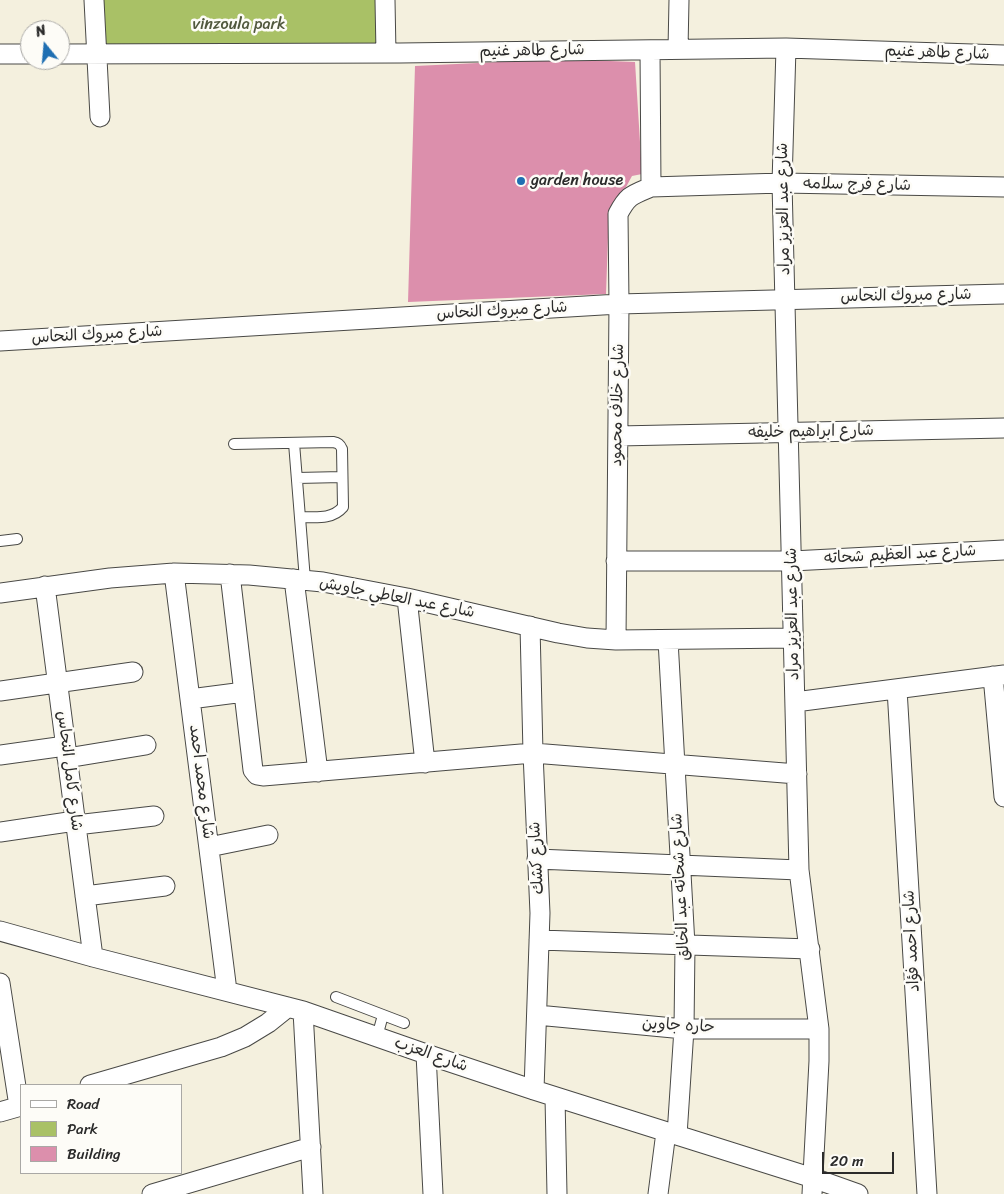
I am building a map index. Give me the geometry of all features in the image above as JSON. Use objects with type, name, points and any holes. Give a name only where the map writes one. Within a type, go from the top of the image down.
[{"type":"street","points":[[94,0],[100,117]]},
{"type":"street","points":[[385,0],[386,53]]},
{"type":"street","points":[[678,49],[679,0]]},
{"type":"street","name":"شارع طاهر غنيم","points":[[70,54],[386,53],[786,48],[1004,55]]},
{"type":"street","name":"شارع عبد العزيز مراد","points":[[786,48],[782,183],[799,870],[819,1029],[819,1070],[813,1186]]},
{"type":"street","points":[[650,50],[651,187]]},
{"type":"street","points":[[0,54],[20,54]]},
{"type":"street","name":"شارع فرج سلامه","points":[[651,187],[782,183],[1004,187]]},
{"type":"street","name":"شارع خلاف محمود","points":[[616,640],[618,214],[625,200],[651,187]]},
{"type":"street","name":"شارع مبروك النحاس","points":[[0,341],[619,304],[1004,294]]},
{"type":"street","name":"شارع ابراهيم خليفه","points":[[618,436],[1004,428]]},
{"type":"street","name":"شارع عبد العظيم شحاته","points":[[616,561],[792,561],[1004,550]]},
{"type":"street","name":"شارع عبد العاطي جاويش","points":[[0,593],[110,578],[174,573],[249,575],[323,582],[407,598],[587,638],[668,640],[794,638]]},
{"type":"street","name":"شارع محمد احمد","points":[[174,573],[227,991]]},
{"type":"street","points":[[230,574],[253,770],[257,776],[532,753],[797,774]]},
{"type":"street","points":[[299,580],[318,772]]},
{"type":"street","name":"شارع كامل النحاس","points":[[45,586],[93,957]]},
{"type":"street","points":[[407,598],[425,763]]},
{"type":"street","name":"شارع كشك","points":[[530,626],[532,753],[540,913],[534,1090]]},
{"type":"street","name":"شارع شحاته عبد الخالق","points":[[658,1194],[672,1133],[684,1029],[685,945],[668,640]]},
{"type":"street","points":[[0,692],[133,672]]},
{"type":"street","points":[[795,702],[999,675],[1004,797]]},
{"type":"street","name":"شارع احمد فؤاد","points":[[897,689],[927,1194]]},
{"type":"street","points":[[190,699],[244,692]]},
{"type":"street","points":[[0,755],[146,746]]},
{"type":"street","points":[[0,832],[154,816]]},
{"type":"street","points":[[209,847],[268,835]]},
{"type":"street","points":[[537,859],[799,870]]},
{"type":"street","points":[[85,896],[165,886]]},
{"type":"street","name":"شارع العزب","points":[[0,930],[93,957],[295,1009],[555,1097],[672,1133],[813,1186],[858,1194]]},
{"type":"street","points":[[539,940],[810,949]]},
{"type":"street","points":[[0,983],[20,1106],[0,1112]]},
{"type":"street","points":[[93,1084],[221,1047],[246,1036],[295,1009],[311,1148],[313,1194]]},
{"type":"street","name":"حاره جاوين","points":[[537,1015],[684,1029],[819,1029]]},
{"type":"street","points":[[426,1054],[433,1194]]},
{"type":"street","points":[[555,1097],[557,1194]]},
{"type":"street","points":[[152,1194],[311,1148]]},
{"type":"lane","points":[[234,444],[337,442],[340,445],[342,449],[343,507],[339,512],[328,517],[300,517]]},
{"type":"lane","points":[[294,443],[300,517],[299,580]]},
{"type":"lane","points":[[297,478],[342,477]]},
{"type":"lane","points":[[0,541],[17,539]]},
{"type":"lane","points":[[336,997],[404,1023]]},
{"type":"lane","points":[[376,1037],[383,1015]]},
{"type":"green space","name":"vinzoula park","points":[[98,0],[378,0],[379,49],[100,50]]},
{"type":"building","name":"garden house","points":[[561,59],[635,62],[642,174],[632,176],[609,209],[606,294],[408,302],[415,66]]},
{"type":"place","name":"garden house","points":[[521,181]]}]
